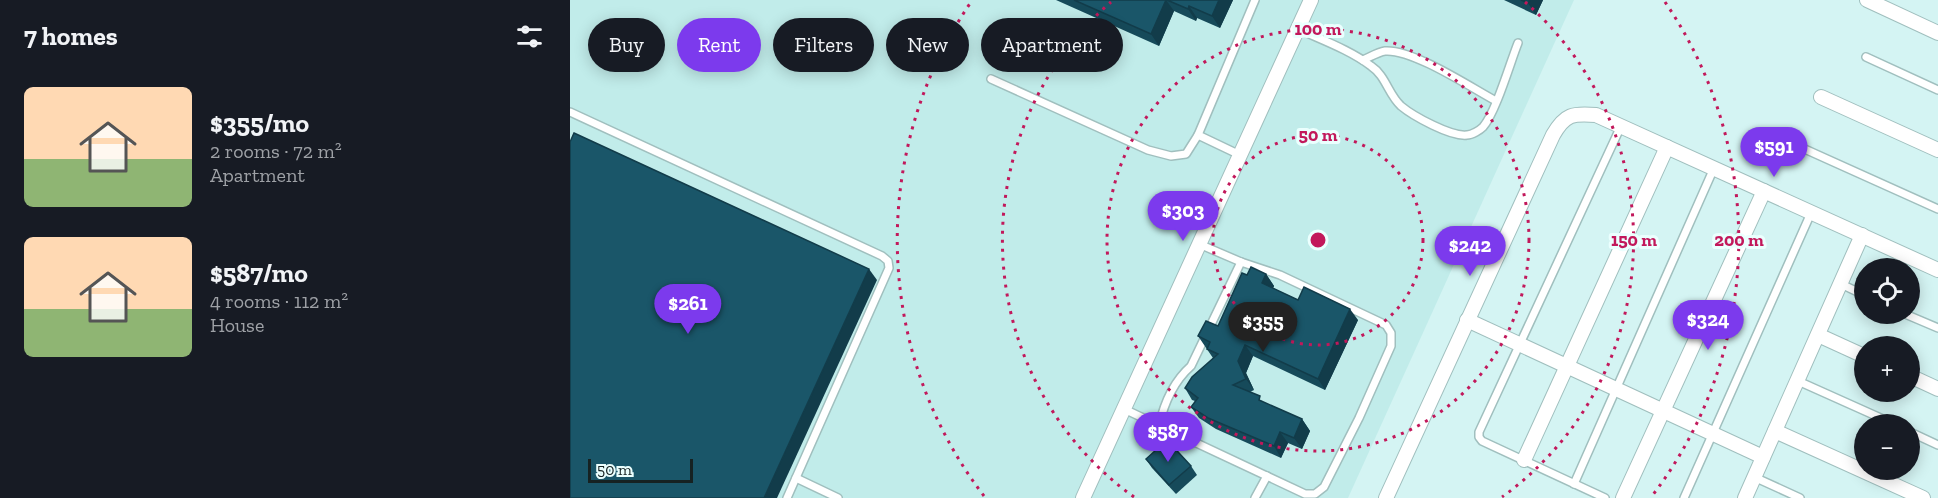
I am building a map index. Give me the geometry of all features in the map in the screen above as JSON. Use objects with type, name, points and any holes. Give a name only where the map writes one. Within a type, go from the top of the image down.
[{"type":"street","points":[[1083,498],[1311,0]]},
{"type":"street","points":[[1867,0],[1938,33]]},
{"type":"street","points":[[1821,97],[1938,150]]},
{"type":"street","points":[[1386,498],[1560,124],[1567,117],[1576,114],[1596,115],[1938,270]]},
{"type":"street","points":[[1524,460],[1667,147]]},
{"type":"street","points":[[1623,498],[1764,191]]},
{"type":"street","points":[[1744,498],[1862,235]]},
{"type":"street","points":[[1467,320],[1763,457]]},
{"type":"street","points":[[1818,335],[1854,351]]},
{"type":"street","points":[[1920,381],[1938,389]]},
{"type":"street","points":[[1775,431],[1923,498]]},
{"type":"lane","points":[[991,79],[1148,150],[1171,156],[1186,154],[1198,135],[1255,0]]},
{"type":"lane","points":[[1298,29],[1363,60],[1374,68],[1383,77],[1393,97],[1402,107],[1454,134],[1468,135],[1482,128],[1496,100],[1518,43]]},
{"type":"lane","points":[[1363,60],[1384,51],[1400,53],[1425,63],[1496,100]]},
{"type":"lane","points":[[1866,57],[1938,90]]},
{"type":"lane","points":[[570,112],[882,256],[888,261],[889,268],[787,498]]},
{"type":"lane","points":[[1605,498],[1482,441],[1479,432],[1621,126]]},
{"type":"lane","points":[[1198,135],[1240,155]]},
{"type":"lane","points":[[1798,146],[1938,209]]},
{"type":"lane","points":[[1574,484],[1714,168]]},
{"type":"lane","points":[[1684,498],[1812,212]]},
{"type":"lane","points":[[1124,409],[1305,494],[1315,494],[1324,487],[1359,418],[1391,346],[1391,333],[1386,325],[1280,275],[1199,244]]},
{"type":"lane","points":[[1159,426],[1164,403],[1179,376],[1191,366],[1241,262]]},
{"type":"lane","points":[[1841,285],[1854,291]]},
{"type":"lane","points":[[1920,320],[1938,328]]},
{"type":"lane","points":[[1798,381],[1872,414]]},
{"type":"lane","points":[[1920,437],[1938,445]]},
{"type":"lane","points":[[1256,498],[1267,476]]},
{"type":"lane","points":[[1754,477],[1800,498]]},
{"type":"lane","points":[[796,478],[838,498]]},
{"type":"shaded area","points":[[570,0],[1574,0],[1348,498],[570,498]]},
{"type":"building","points":[[1074,0],[1166,0],[1151,34],[1123,22],[1123,18],[1115,18]]},
{"type":"building","points":[[1167,0],[1219,0],[1212,16]]},
{"type":"building","points":[[574,133],[869,269],[764,498],[570,498],[570,142]]},
{"type":"building","points":[[1251,267],[1266,274],[1262,283],[1298,300],[1304,287],[1350,309],[1318,379],[1245,345],[1238,361],[1246,379],[1233,385],[1260,396],[1259,400],[1302,419],[1294,438],[1280,432],[1274,446],[1208,418],[1191,407],[1198,398],[1185,388],[1192,377],[1218,354],[1207,349],[1210,342],[1198,336],[1206,321],[1218,326],[1242,273],[1247,275]]},
{"type":"building","points":[[1167,440],[1191,466],[1169,485],[1146,459]]}]
